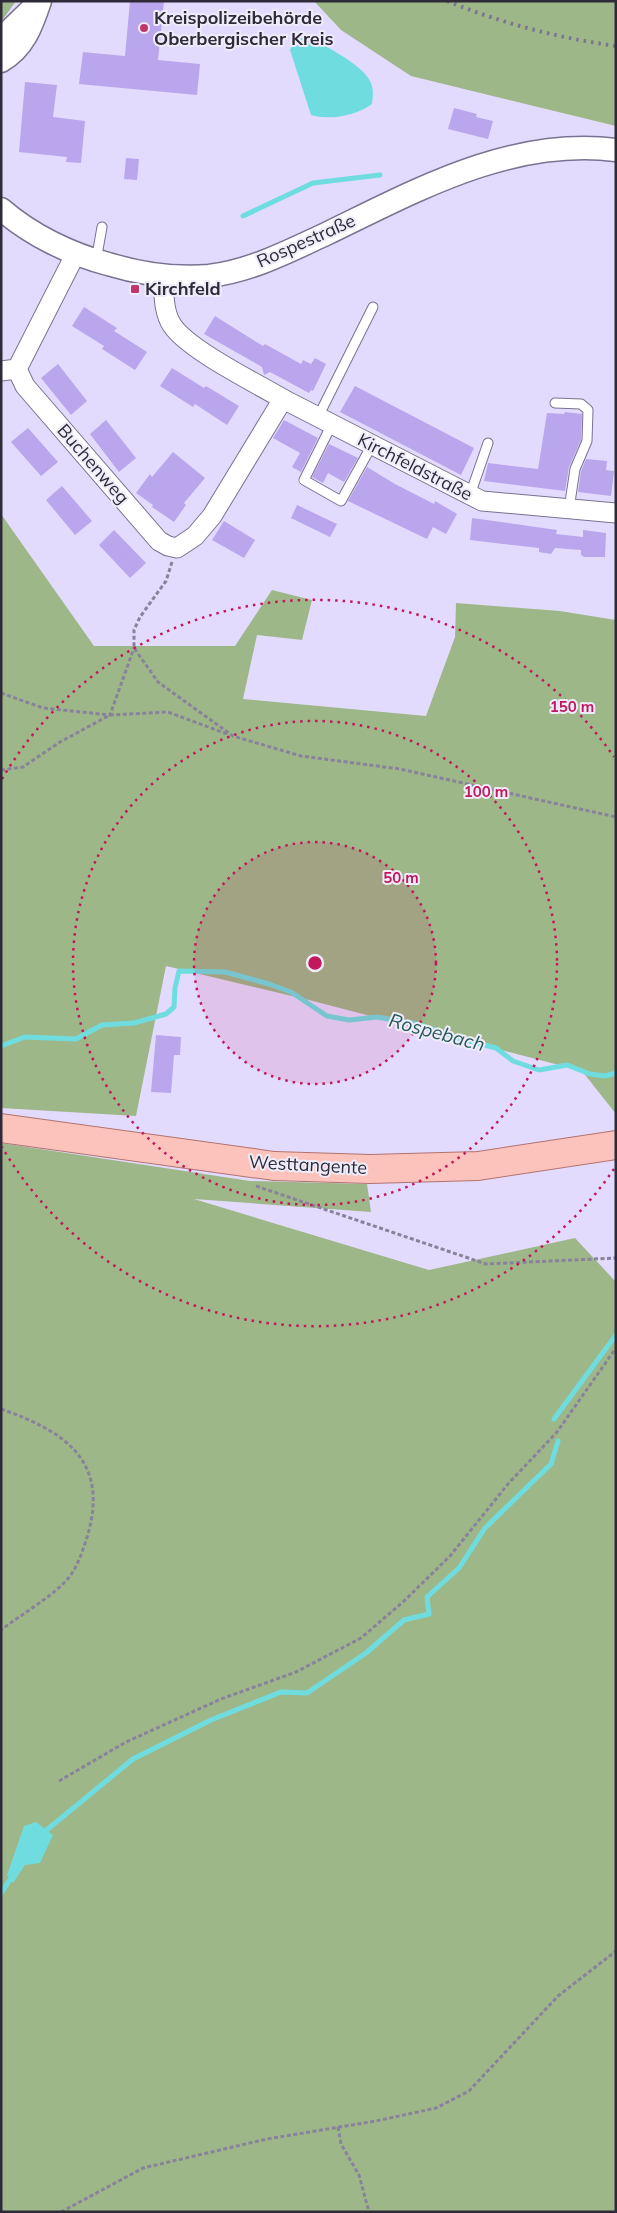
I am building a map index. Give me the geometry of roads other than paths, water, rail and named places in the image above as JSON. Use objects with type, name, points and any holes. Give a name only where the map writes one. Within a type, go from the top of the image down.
[{"type":"main road","name":"Westtangente","points":[[1,1128],[251,1163],[370,1169],[478,1166],[616,1145]]},
{"type":"street","points":[[1,40],[40,2]]},
{"type":"street","points":[[1,61],[19,46],[32,27],[40,2]]},
{"type":"street","name":"Rospestraße","points":[[1,209],[20,226],[86,257],[163,276],[210,276],[267,262],[440,179],[487,162],[539,150],[590,147],[616,150]]},
{"type":"street","name":"Buchenweg","points":[[86,257],[9,370],[159,541],[177,548],[195,536],[212,516],[283,399]]},
{"type":"street","name":"Kirchfeldstraße","points":[[163,276],[165,302],[171,324],[186,341],[283,399],[325,421],[482,502],[616,513]]},
{"type":"lane","points":[[86,257],[102,227]]},
{"type":"lane","points":[[372,445],[342,501],[304,480],[325,421],[373,307]]},
{"type":"lane","points":[[555,403],[581,404],[588,410],[587,441],[583,455],[575,469],[569,509]]},
{"type":"lane","points":[[470,495],[488,443]]},
{"type":"waterway","points":[[243,216],[313,183],[380,175]]},
{"type":"waterway","name":"Rospebach","points":[[1,1046],[25,1037],[76,1039],[102,1025],[134,1023],[166,1014],[174,1007],[175,988],[179,971],[225,972],[291,992],[327,1016],[349,1020],[377,1017],[418,1024],[458,1038],[496,1048],[513,1061],[539,1070],[567,1065],[590,1074],[605,1076],[616,1073]]},
{"type":"waterway","points":[[554,1419],[616,1335]]},
{"type":"waterway","points":[[43,1833],[133,1759],[211,1720],[281,1692],[307,1693],[366,1653],[404,1620],[429,1614],[427,1597],[459,1568],[485,1528],[551,1464],[558,1441]]},
{"type":"waterway","points":[[1,1893],[13,1875]]},
{"type":"railway","points":[[447,1],[530,29],[616,46]]},
{"type":"place","name":"Kreispolizeibehörde Oberbergischer Kreis","points":[[144,28]]},
{"type":"place","name":"Kirchfeld","points":[[135,289]]}]
